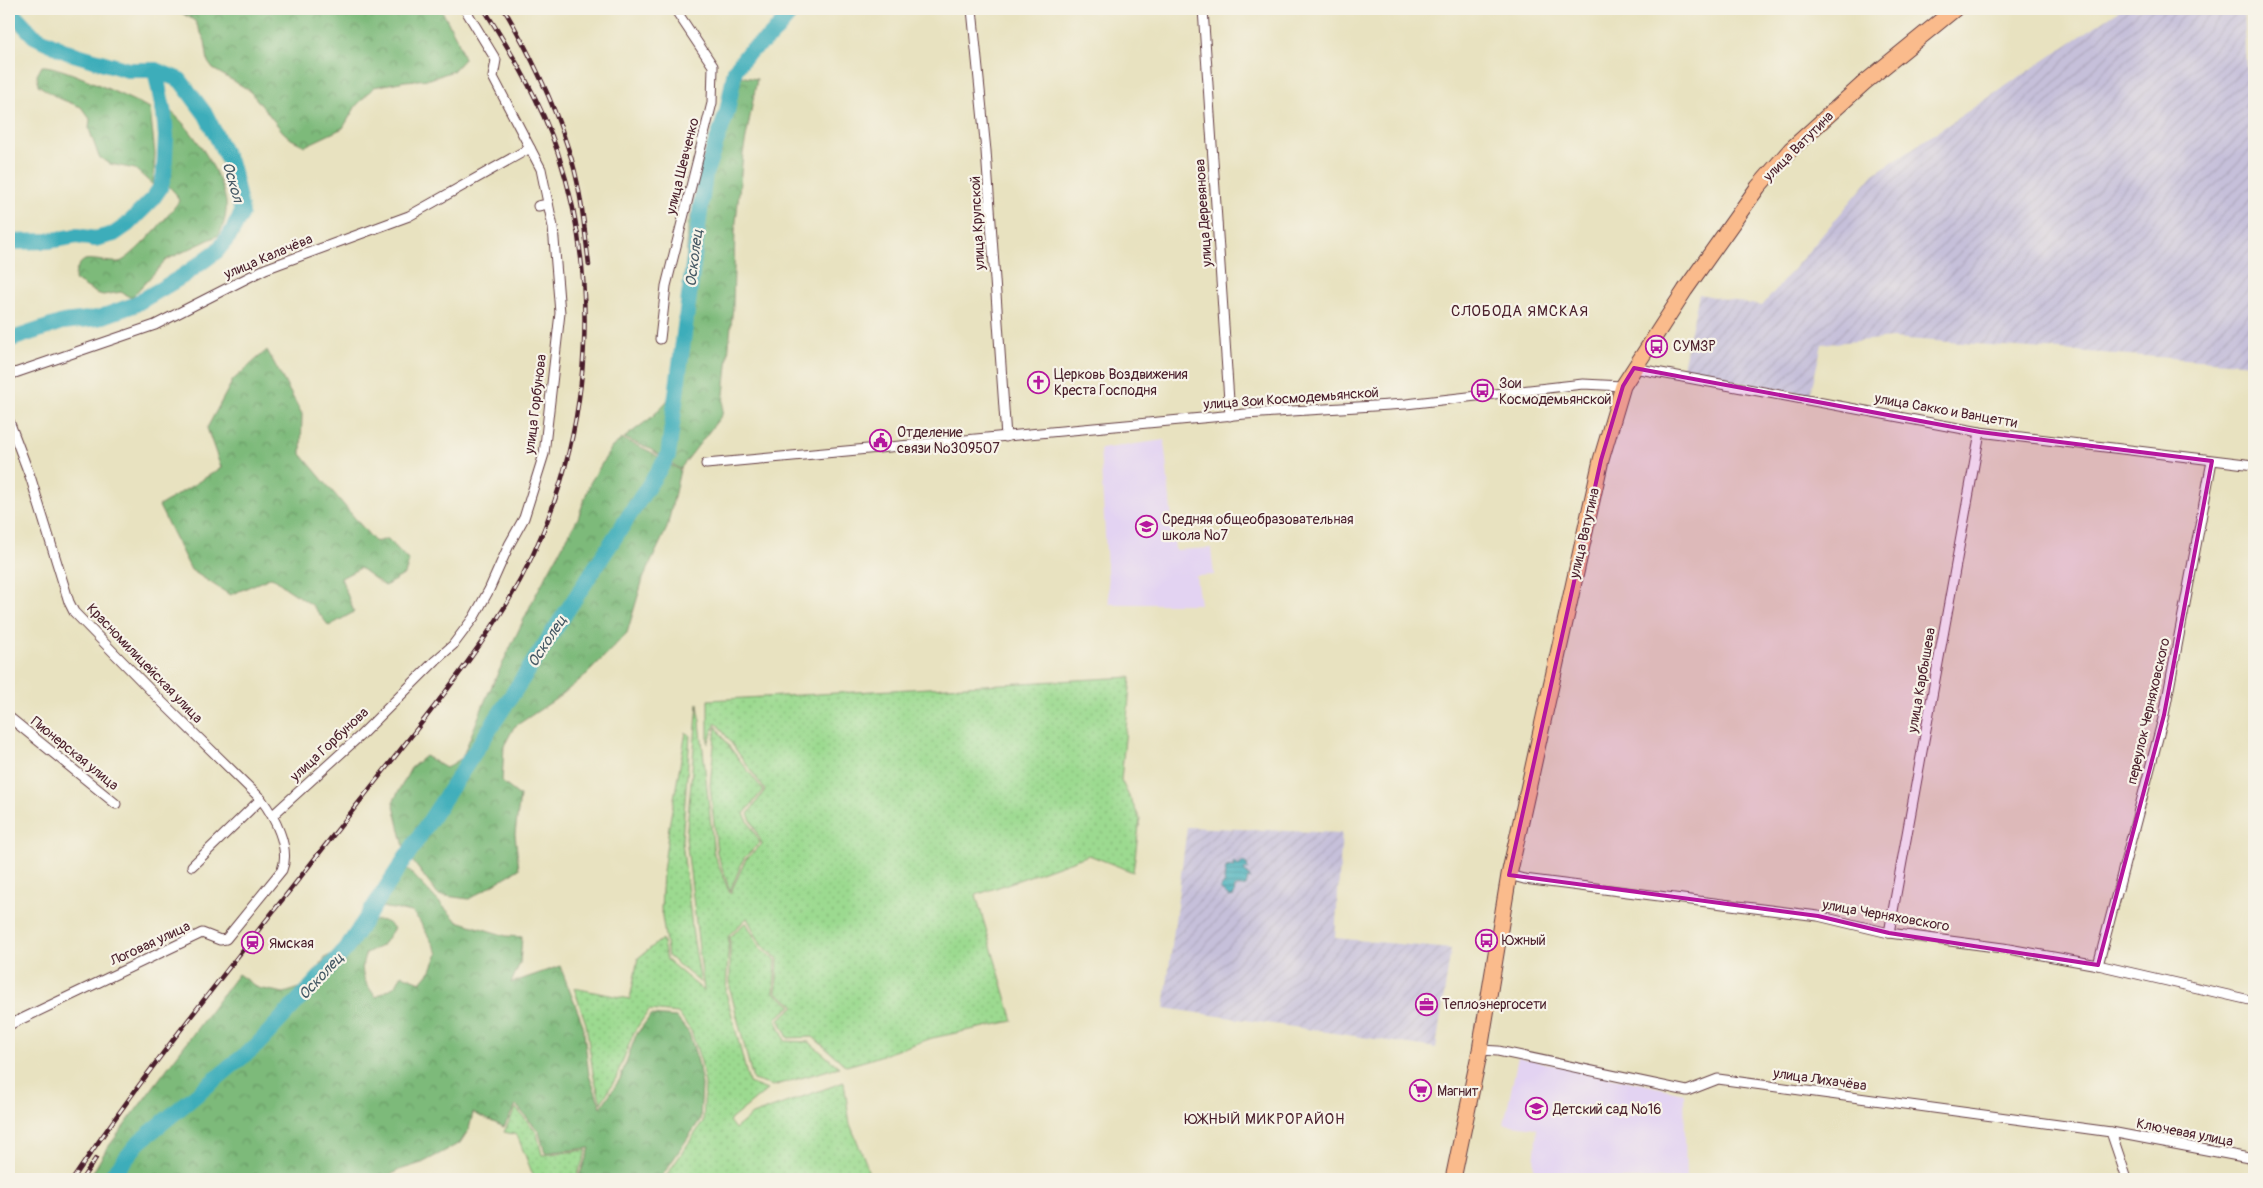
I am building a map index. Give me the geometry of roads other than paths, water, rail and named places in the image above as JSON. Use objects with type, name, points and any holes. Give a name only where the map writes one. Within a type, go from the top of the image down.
[{"type":"main road","name":"улица Ватутина","points":[[1453,1179],[1480,1050],[1509,875],[1601,460],[1624,386],[1685,290],[1758,187],[1791,149],[1864,83],[1955,9]]},
{"type":"street","name":"улица Горбунова","points":[[273,815],[361,735],[453,645],[474,617],[524,518],[544,454],[560,313],[553,227],[541,169],[493,77],[496,60],[465,9]]},
{"type":"street","name":"улица Шевченко","points":[[660,339],[666,286],[712,103],[713,66],[675,9]]},
{"type":"street","name":"улица Крупской","points":[[972,9],[986,151],[1006,436]]},
{"type":"street","name":"улица Деревянова","points":[[1203,9],[1230,416]]},
{"type":"street","name":"улица Калачёва","points":[[9,375],[155,325],[265,269],[409,216],[530,148]]},
{"type":"street","points":[[538,206],[548,204]]},
{"type":"street","name":"улица Сакко и Ванцетти","points":[[1634,368],[1980,432],[2254,465]]},
{"type":"street","name":"улица Зои Космодемьянской","points":[[706,464],[1230,416],[1406,404],[1582,384],[1624,386]]},
{"type":"street","name":"Красномилицейская улица","points":[[9,421],[31,479],[69,602],[74,612],[261,799],[273,815]]},
{"type":"street","name":"улица Карбышева","points":[[1889,933],[1980,432]]},
{"type":"street","name":"переулок Черняховского","points":[[2098,965],[2164,715],[2212,461]]},
{"type":"street","name":"Пионерская улица","points":[[9,717],[13,724],[116,804]]},
{"type":"street","points":[[192,866],[261,799]]},
{"type":"street","name":"Логовая улица","points":[[9,1025],[202,933],[220,940],[226,940],[276,877],[285,862],[284,849],[273,815]]},
{"type":"street","name":"улица Черняховского","points":[[1509,875],[1524,879],[1818,916],[1889,933],[2003,948],[2098,965],[2254,1001]]},
{"type":"street","name":"улица Лихачёва","points":[[1480,1050],[1498,1051],[1687,1091],[1718,1079],[2110,1132]]},
{"type":"street","points":[[2110,1132],[2127,1179]]},
{"type":"street","name":"Ключевая улица","points":[[2110,1132],[2254,1159]]},
{"type":"water","points":[[1235,862],[1238,866],[1243,862],[1247,864],[1248,869],[1244,870],[1251,879],[1248,878],[1246,886],[1235,887],[1234,896],[1229,897],[1220,889],[1225,883],[1226,867],[1235,867],[1232,864]]},
{"type":"waterway","name":"Оскол","points":[[9,9],[34,36],[67,52],[128,70],[155,70],[180,80],[206,115],[232,168],[242,213],[230,235],[217,251],[183,276],[134,305],[98,318],[63,322],[9,340]]},
{"type":"waterway","name":"Осколец","points":[[109,1179],[139,1142],[257,1045],[346,949],[668,456],[705,174],[727,112],[735,70],[748,53],[771,36],[794,9]]},
{"type":"waterway","points":[[9,242],[48,241],[77,236],[95,239],[114,234],[127,225],[151,201],[160,188],[164,175],[166,136],[164,114],[155,70]]},
{"type":"railway","points":[[73,1179],[141,1082],[472,656],[506,605],[534,553],[555,499],[571,442],[581,385],[584,326],[582,268],[573,210],[551,134],[526,79],[484,9]]},
{"type":"railway","points":[[504,9],[540,77],[568,148],[579,191],[589,265]]},
{"type":"railway","points":[[82,1179],[96,1158]]},
{"type":"place","name":"СУМЗР","points":[[1657,346]]},
{"type":"place","name":"Церковь Воздвижения Креста Господня","points":[[1038,382]]},
{"type":"place","name":"Зои Космодемьянской","points":[[1483,391]]},
{"type":"place","name":"Отделение связи №309507","points":[[881,440]]},
{"type":"place","name":"Средняя общеобразовательная школа №7","points":[[1146,527]]},
{"type":"place","name":"Южный","points":[[1486,940]]},
{"type":"place","name":"Ямская","points":[[253,943]]},
{"type":"place","name":"Теплоэнергосети","points":[[1426,1004]]},
{"type":"place","name":"Магнит","points":[[1421,1091]]},
{"type":"place","name":"Детский сад №16","points":[[1537,1109]]},
{"type":"district","name":"СЛОБОДА ЯМСКАЯ","points":[[1520,311]]},
{"type":"district","name":"ЮЖНЫЙ МИКРОРАЙОН","points":[[1265,1119]]}]
